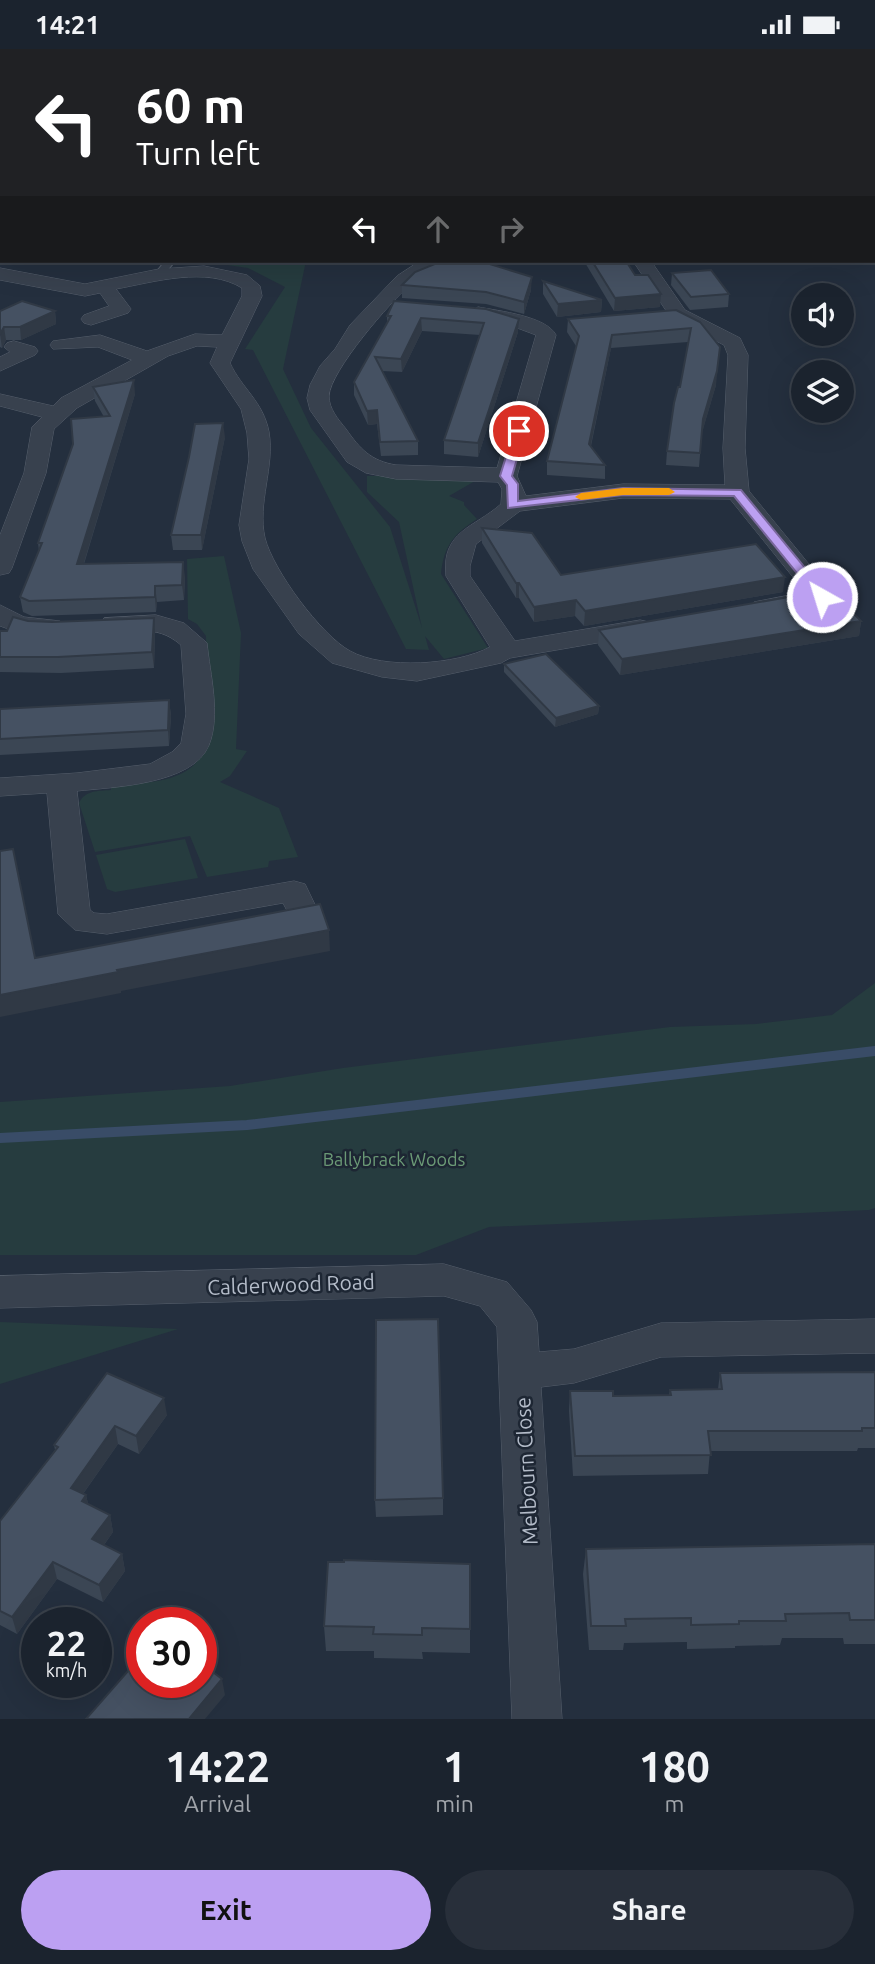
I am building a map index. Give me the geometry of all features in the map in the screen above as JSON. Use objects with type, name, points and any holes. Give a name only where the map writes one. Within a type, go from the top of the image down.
[{"type":"street","points":[[429,263],[404,280],[357,329],[344,352],[327,370],[320,385],[321,410],[349,449],[365,464],[382,470],[450,471],[506,476],[512,484],[512,505],[507,513],[468,538],[456,563],[458,576],[499,635],[504,645],[503,651]]},
{"type":"street","points":[[643,263],[678,314],[733,342],[738,355],[734,448],[737,492],[822,597],[742,610]]},
{"type":"street","points":[[0,274],[85,290],[106,287],[164,268],[240,279],[251,286],[252,296],[220,363],[252,409],[258,433],[260,459],[251,525],[254,541],[265,569],[308,628],[341,657],[382,669],[417,673],[492,657],[503,651],[662,624]]},
{"type":"street","points":[[91,319],[121,309],[106,287]]},
{"type":"street","points":[[380,304],[403,306]]},
{"type":"street","points":[[455,311],[493,315],[547,326],[506,476]]},
{"type":"street","points":[[651,317],[678,314]]},
{"type":"street","points":[[0,568],[35,474],[43,427],[69,403],[150,359],[195,340],[229,341]]},
{"type":"street","points":[[0,365],[36,350],[100,341],[150,359]]},
{"type":"street","points":[[0,400],[57,414]]},
{"type":"street","points":[[512,505],[623,491],[737,492]]},
{"type":"street","points":[[0,613],[4,619],[26,625],[54,627],[166,623],[178,628],[194,643],[200,714],[195,745],[182,758],[157,772],[0,787]]},
{"type":"street","points":[[61,783],[74,915],[86,923],[107,924],[294,891],[304,915]]},
{"type":"street","name":"Calderwood Road","points":[[0,1292],[444,1280],[493,1293],[517,1322],[522,1371]]},
{"type":"street","name":"Melbourn Close","points":[[537,1719],[522,1371],[574,1366],[661,1340],[875,1336]]},
{"type":"green space","points":[[306,263],[283,369],[311,428],[390,527],[422,628],[399,522],[367,492],[367,476],[445,476],[475,481],[449,496],[464,502],[477,519],[452,541],[445,555],[441,574],[488,648],[444,659],[425,636],[429,650],[406,649],[253,350],[245,349],[285,287],[248,268],[227,265]]},
{"type":"green space","points":[[224,556],[241,633],[236,749],[247,751],[230,776],[220,782],[279,808],[298,857],[269,861],[268,867],[207,877],[190,836],[95,852],[79,803],[85,796],[92,792],[111,790],[111,785],[176,776],[194,765],[200,756],[207,704],[206,636],[197,624],[188,619],[187,559]]},
{"type":"green space","points":[[185,839],[198,878],[115,892],[107,889],[96,855]]},
{"type":"green space","name":"Ballybrack Woods","points":[[875,983],[875,1208],[869,1210],[489,1227],[416,1255],[0,1255],[0,1102],[230,1086],[343,1068],[670,1027],[756,1024],[832,1015]]},
{"type":"green space","points":[[0,1322],[178,1329],[0,1384]]},
{"type":"building","points":[[437,263],[486,263],[532,277],[524,302],[486,292],[402,285],[415,272]]},
{"type":"building","points":[[593,263],[627,263],[635,275],[648,275],[661,294],[615,298]]},
{"type":"building","points":[[711,270],[729,294],[691,297],[672,273]]},
{"type":"building","points":[[543,281],[602,300],[558,304]]},
{"type":"building","points":[[22,301],[55,311],[20,327],[4,327],[0,334],[0,311]]},
{"type":"building","points":[[394,301],[486,309],[519,319],[478,443],[444,440],[484,323],[421,318],[401,359],[375,357],[418,441],[380,442],[377,410],[367,411],[354,382],[391,316],[387,316]]},
{"type":"building","points":[[676,310],[700,322],[720,347],[717,371],[703,419],[700,453],[667,451],[674,403],[680,387],[691,328],[612,335],[589,444],[605,465],[547,461],[579,336],[568,319]]},
{"type":"building","points":[[134,380],[77,564],[183,562],[182,585],[155,586],[155,597],[29,601],[20,597],[42,543],[38,543],[73,444],[71,419],[110,416],[93,387]]},
{"type":"building","points":[[223,423],[201,535],[171,535],[195,424]]},
{"type":"building","points":[[482,528],[532,533],[561,575],[756,544],[785,577],[585,611],[576,600],[534,607]]},
{"type":"building","points":[[800,595],[805,601],[837,596],[861,621],[622,659],[599,630]]},
{"type":"building","points":[[13,617],[52,622],[154,618],[152,652],[0,657],[0,631],[7,631]]},
{"type":"building","points":[[546,654],[599,706],[556,718],[504,664]]},
{"type":"building","points":[[169,700],[168,730],[0,739],[0,709]]},
{"type":"building","points":[[13,849],[35,958],[320,904],[329,930],[0,995],[0,851]]},
{"type":"building","points":[[438,1319],[443,1498],[375,1500],[376,1320]]},
{"type":"building","points":[[875,1372],[875,1428],[862,1428],[862,1431],[708,1431],[711,1455],[575,1456],[570,1391],[613,1391],[613,1396],[671,1395],[670,1390],[722,1389],[720,1373]]},
{"type":"building","points":[[107,1373],[164,1398],[136,1436],[115,1426],[71,1488],[86,1495],[82,1501],[110,1515],[92,1539],[122,1554],[99,1585],[53,1562],[12,1617],[0,1611],[0,1521],[58,1447],[54,1445]]},
{"type":"building","points":[[875,1544],[875,1620],[850,1620],[849,1613],[785,1614],[786,1621],[739,1621],[739,1624],[691,1625],[691,1618],[625,1619],[626,1626],[591,1626],[586,1549]]},
{"type":"building","points":[[344,1560],[470,1564],[470,1629],[422,1628],[422,1635],[373,1634],[374,1627],[324,1626],[328,1562]]},
{"type":"building","points":[[126,1673],[126,1698],[206,1698],[189,1719],[86,1719],[104,1698],[112,1698],[112,1689]]},
{"type":"waterway","points":[[0,1138],[247,1125],[875,1051]]},
{"type":"slow traffic","points":[[581,497],[623,491],[669,492]]},
{"type":"route","points":[[519,431],[506,476],[512,484],[512,505],[623,491],[737,492],[822,597]]}]
